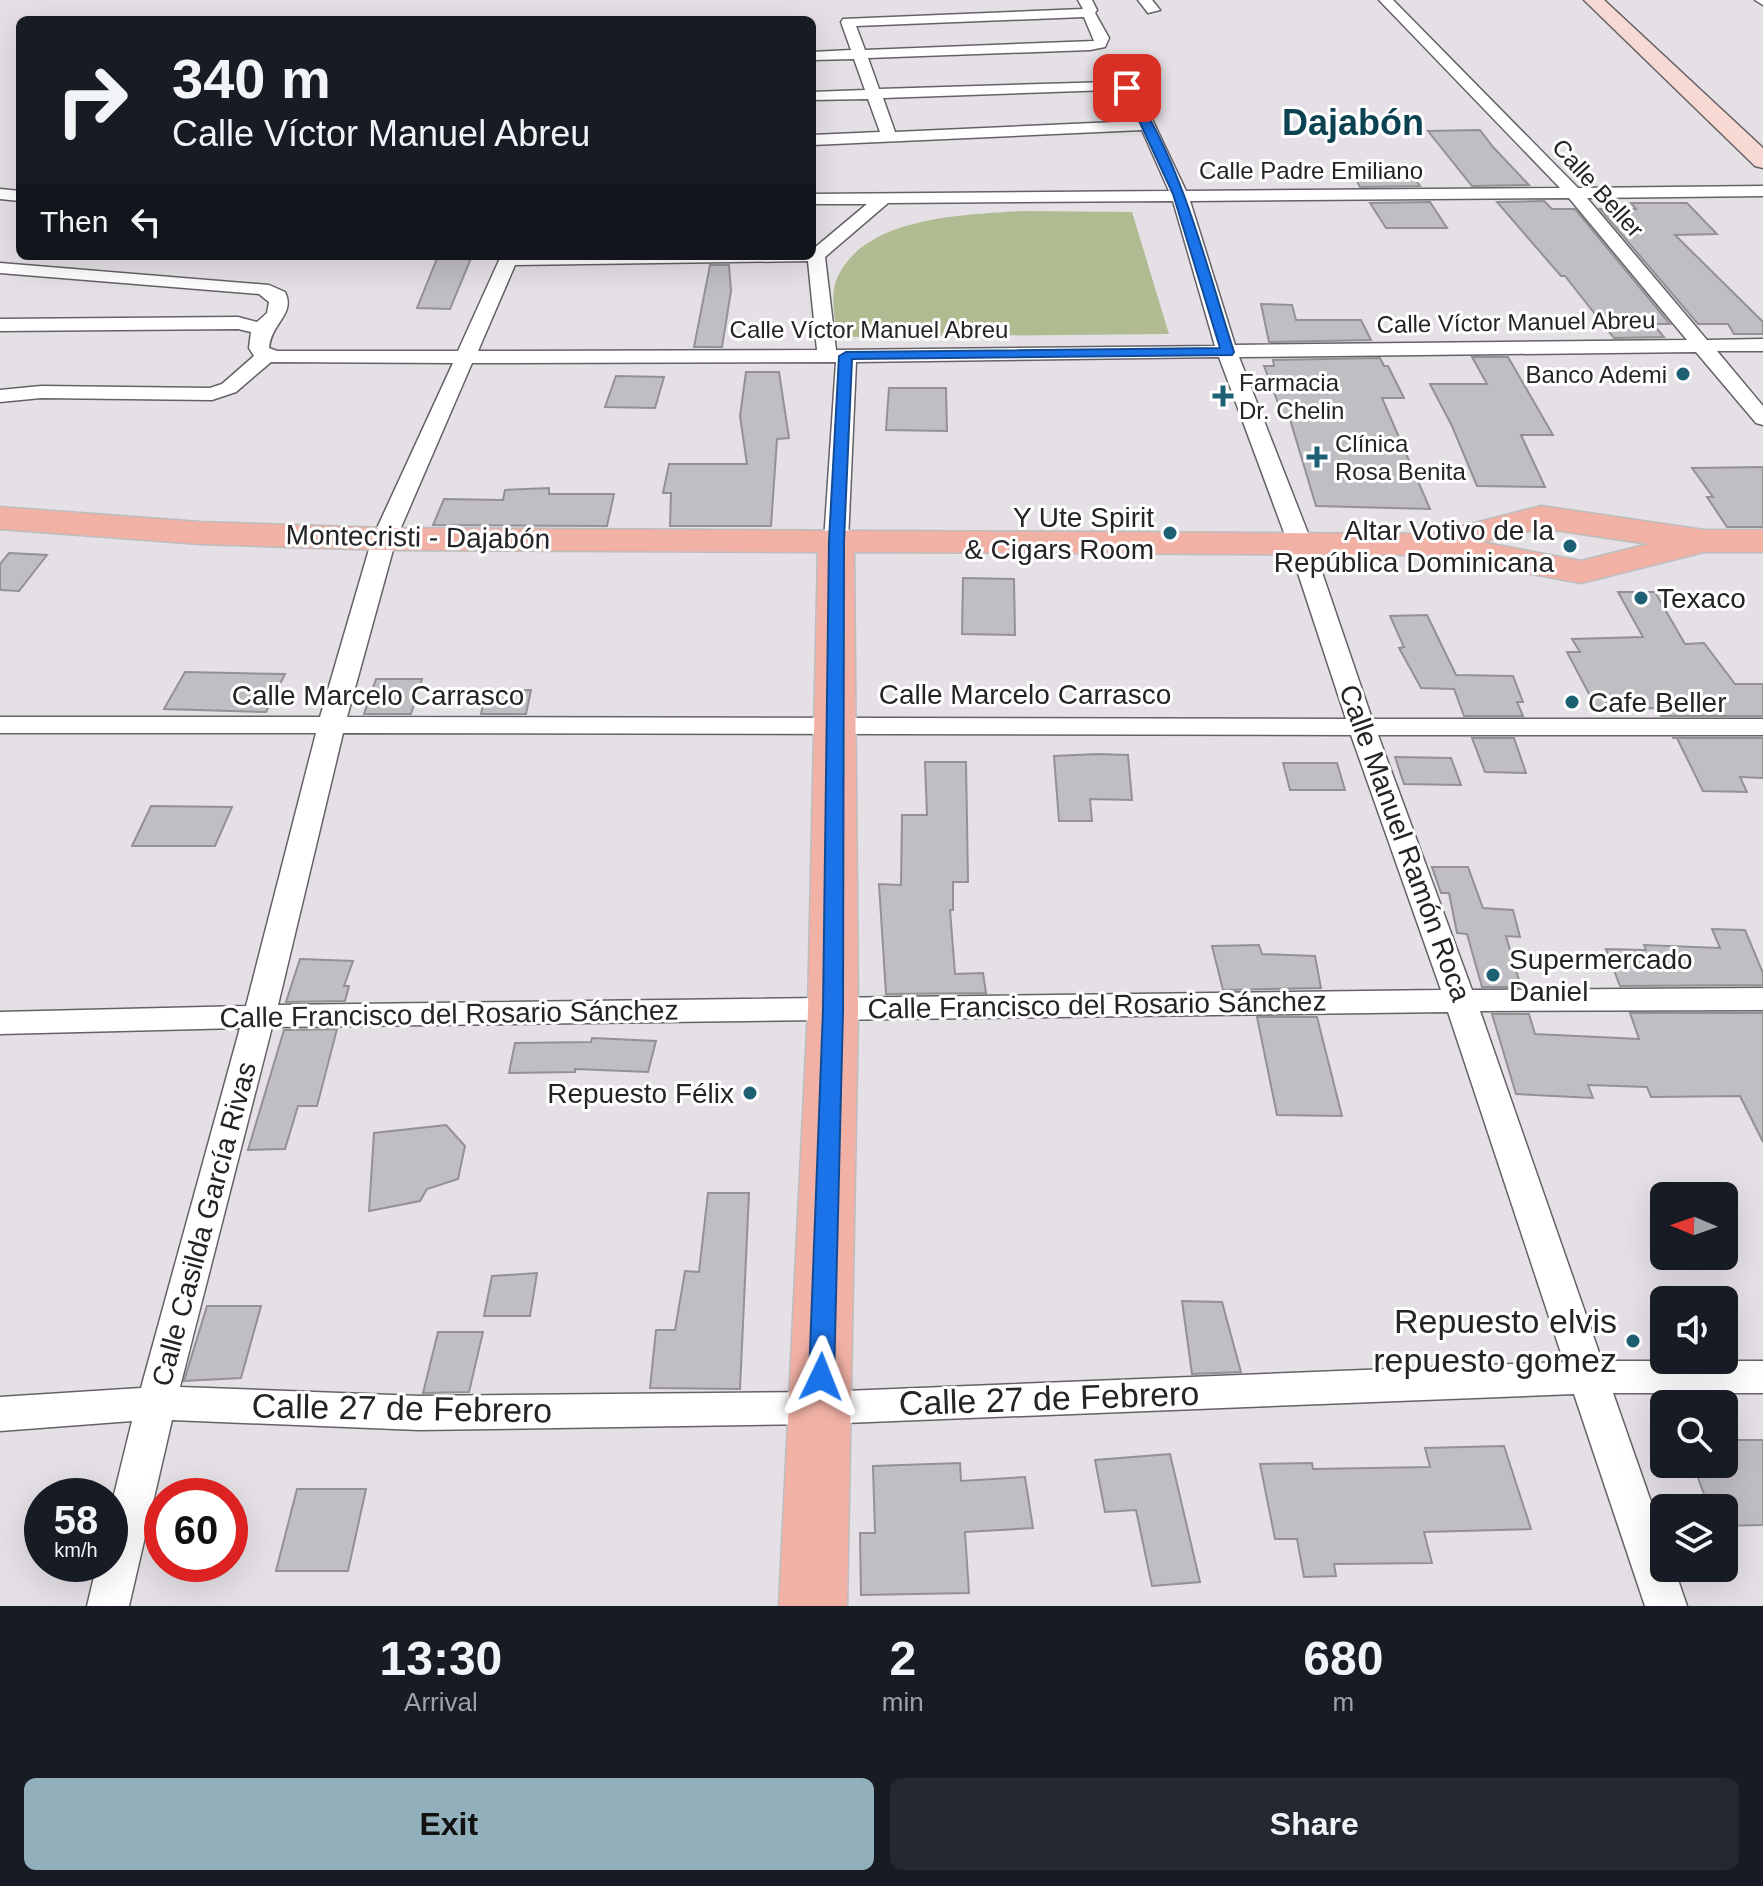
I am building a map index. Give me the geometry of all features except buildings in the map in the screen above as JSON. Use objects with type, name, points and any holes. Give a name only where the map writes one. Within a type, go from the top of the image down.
[{"type":"main road","points":[[1429,544],[1541,517],[1704,541],[1763,541]]},
{"type":"main road","name":"Montecristi - Dajabón","points":[[0,518],[200,533],[384,539],[1301,546],[1429,544]]},
{"type":"main road","points":[[813,1606],[833,1010],[836,541]]},
{"type":"main road","points":[[1429,544],[1581,572],[1704,541]]},
{"type":"street","name":"Calle Beller","points":[[1386,0],[1573,192],[1763,419]]},
{"type":"street","points":[[1593,0],[1763,161]]},
{"type":"street","points":[[816,56],[858,54],[1090,46],[1100,44],[1102,38],[1086,6],[850,15],[846,25],[858,54],[875,93],[889,137]]},
{"type":"street","name":"Calle Manuel Ramón Roca","points":[[875,93],[1127,88],[1148,125],[1179,194],[1227,352],[1301,546],[1361,725],[1460,999],[1666,1606]]},
{"type":"street","points":[[816,96],[875,93]]},
{"type":"street","points":[[816,140],[1148,125]]},
{"type":"street","name":"Calle Padre Emiliano","points":[[816,199],[1763,191]]},
{"type":"street","points":[[836,541],[836,355],[816,256],[883,199]]},
{"type":"street","name":"Calle Casilda García Rivas","points":[[108,1606],[156,1403],[260,1014],[331,727],[384,539],[508,260]]},
{"type":"street","points":[[0,268],[262,289],[278,296],[281,305],[277,314],[261,329],[259,348],[267,355],[229,388],[212,394],[41,392],[0,396]]},
{"type":"street","points":[[128,324],[165,280]]},
{"type":"street","points":[[0,325],[238,323],[261,329]]},
{"type":"street","name":"Calle Víctor Manuel Abreu","points":[[267,355],[836,355],[1763,345]]},
{"type":"street","name":"Calle Marcelo Carrasco","points":[[0,725],[1763,727]]},
{"type":"street","name":"Calle Francisco del Rosario Sánchez","points":[[0,1023],[260,1014],[833,1010],[1460,999],[1763,999]]},
{"type":"street","name":"Calle 27 de Febrero","points":[[0,1414],[156,1403],[419,1413],[820,1408],[1587,1377],[1763,1377]]},
{"type":"green space","points":[[1021,211],[1132,212],[1169,334],[837,337],[833,306],[835,283],[852,256],[871,241],[919,222]]},
{"type":"place","name":"Banco Ademi","points":[[1683,374]]},
{"type":"place","name":"Farmacia Dr. Chelin","points":[[1223,396]]},
{"type":"place","name":"Clínica Rosa Benita","points":[[1317,457]]},
{"type":"place","name":"Y Ute Spirit & Cigars Room","points":[[1170,533]]},
{"type":"place","name":"Altar Votivo de la República Dominicana","points":[[1570,546]]},
{"type":"place","name":"Texaco","points":[[1641,598]]},
{"type":"place","name":"Cafe Beller","points":[[1572,702]]},
{"type":"place","name":"Supermercado Daniel","points":[[1493,975]]},
{"type":"place","name":"Repuesto Félix","points":[[750,1093]]},
{"type":"place","name":"Repuesto elvis repuesto gomez","points":[[1633,1341]]},
{"type":"district","name":"Dajabón","points":[[1353,122]]},
{"type":"route","points":[[821,1377],[833,1010],[836,541],[846,356],[1227,352],[1179,194],[1133,94],[1127,88]]}]
